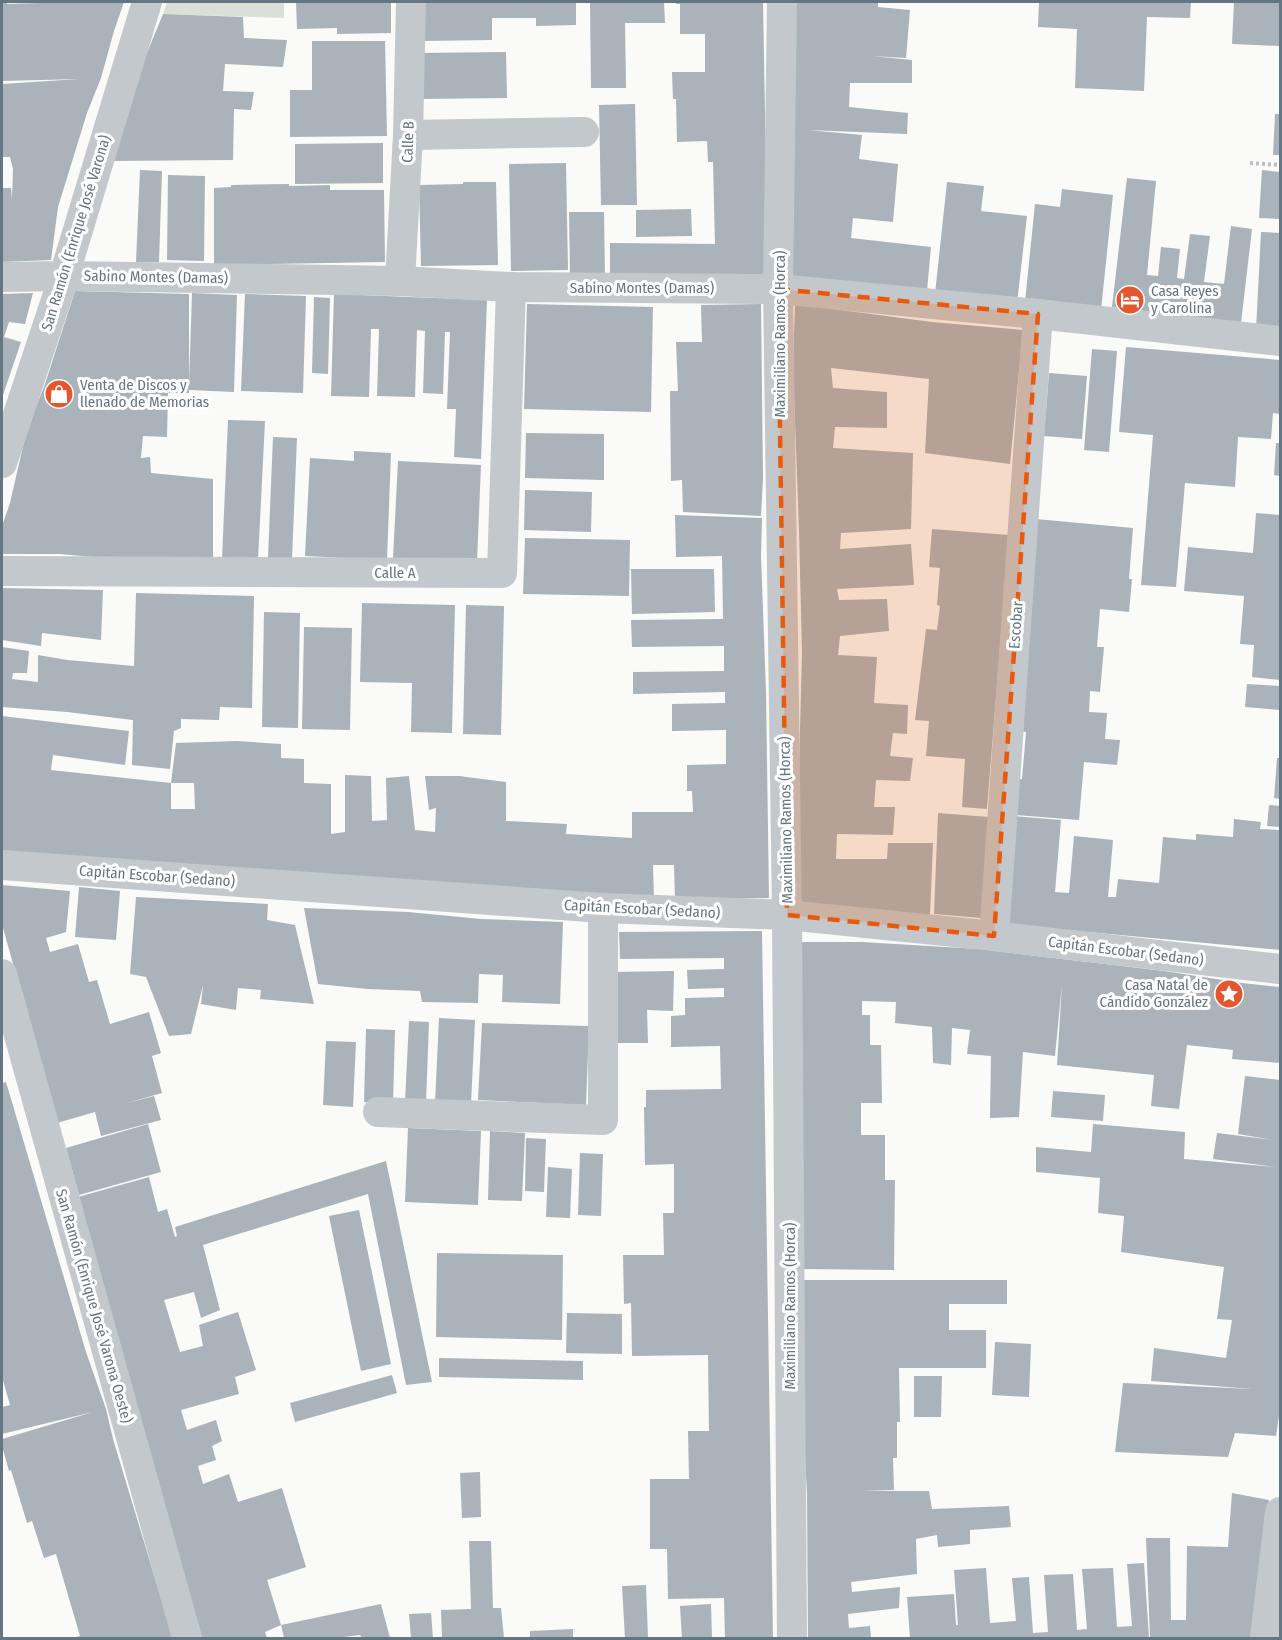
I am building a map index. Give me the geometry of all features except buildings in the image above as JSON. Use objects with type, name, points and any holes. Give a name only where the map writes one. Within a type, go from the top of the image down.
[{"type":"street","name":"San Ramón (Enrique José Varona)","points":[[2,463],[64,276],[147,2]]},
{"type":"street","name":"Calle B","points":[[400,281],[408,135],[411,2]]},
{"type":"street","name":"Maximiliano Ramos (Horca)","points":[[782,2],[778,289],[788,915],[792,1638]]},
{"type":"street","points":[[408,135],[584,132]]},
{"type":"street","name":"Sabino Montes (Damas)","points":[[2,277],[400,281],[511,287],[778,289],[1038,314],[1281,341]]},
{"type":"street","name":"Calle A","points":[[2,571],[502,573],[511,287]]},
{"type":"street","name":"Escobar","points":[[994,936],[1038,314]]},
{"type":"street","name":"Capitán Escobar (Sedano)","points":[[2,865],[603,908],[788,915],[1281,969]]},
{"type":"street","points":[[378,1112],[603,1120],[603,908]]},
{"type":"street","name":"San Ramón (Enrique José Varona Oeste)","points":[[2,974],[187,1638]]},
{"type":"street","points":[[1265,1638],[1281,1512]]},
{"type":"path","points":[[1250,163],[1281,165]]},
{"type":"highlighted area","points":[[778,289],[1038,314],[994,936],[787,915]]},
{"type":"shaded area","points":[[167,2],[284,2],[284,18],[163,14]]},
{"type":"place","name":"Casa Reyes y Carolina","points":[[1130,300]]},
{"type":"place","name":"Venta de Discos y llenado de Memorias","points":[[59,394]]},
{"type":"place","name":"Casa Natal de Cándido González","points":[[1229,994]]}]
